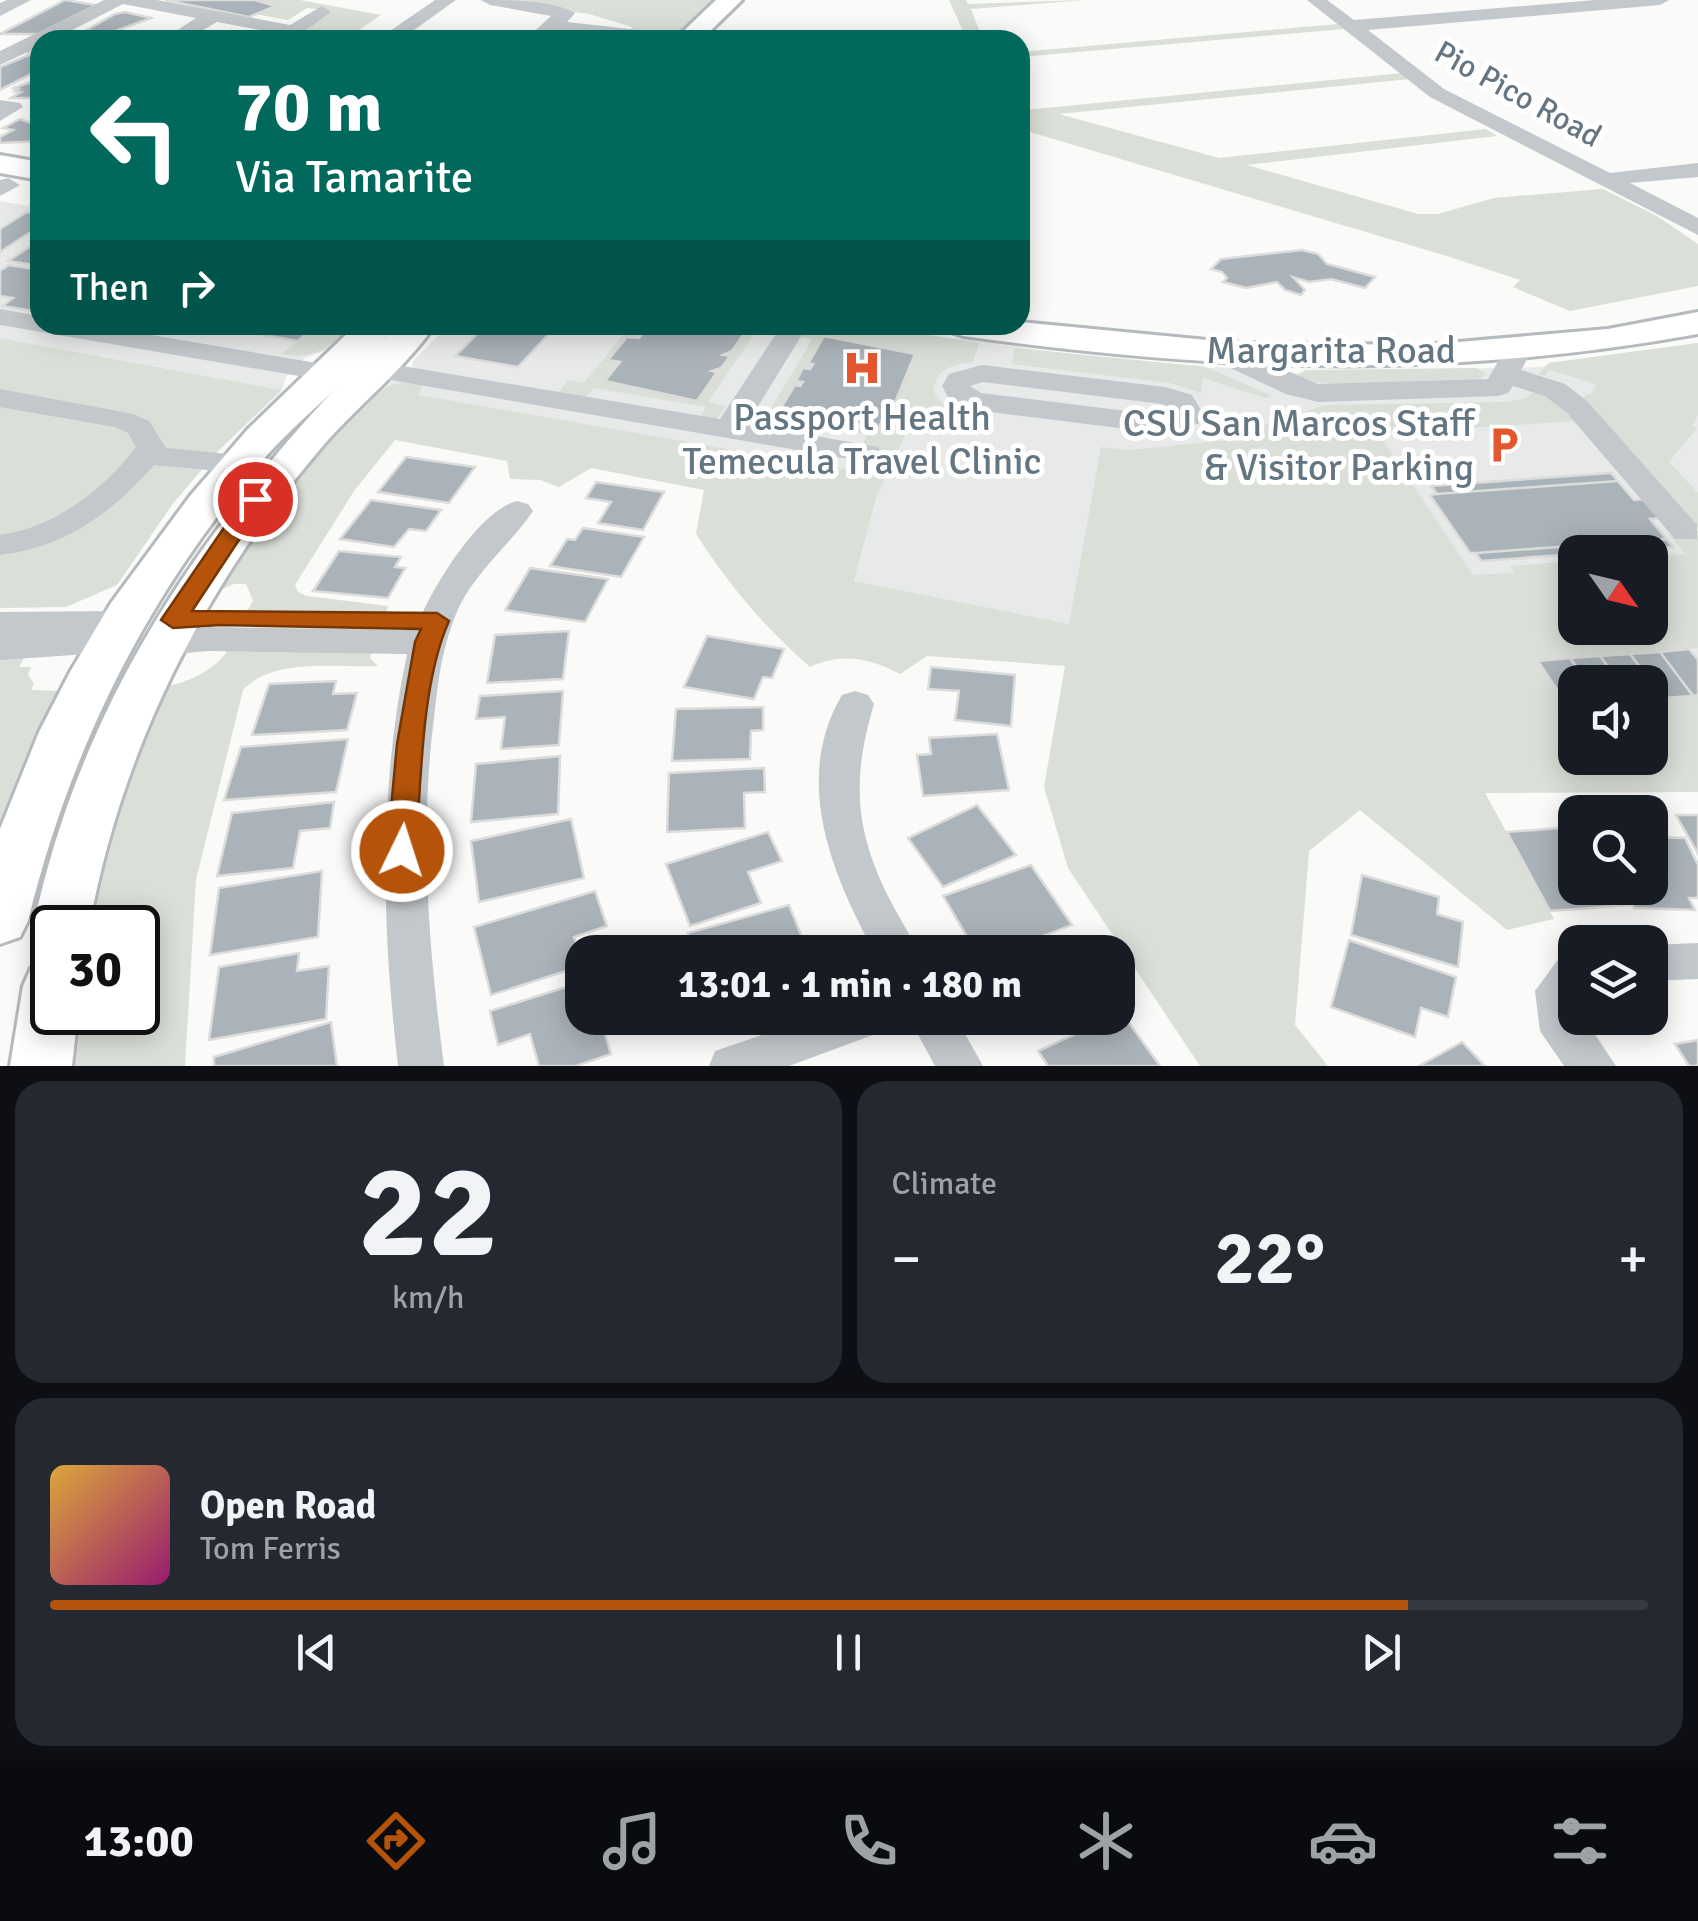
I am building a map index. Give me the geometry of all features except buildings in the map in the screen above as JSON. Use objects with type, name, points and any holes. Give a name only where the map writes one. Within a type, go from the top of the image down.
[{"type":"main road","points":[[698,30],[730,0]]},
{"type":"main road","points":[[712,30],[743,0]]},
{"type":"main road","points":[[720,30],[751,0]]},
{"type":"main road","points":[[2,179],[30,175]]},
{"type":"main road","points":[[2,179],[30,187]]},
{"type":"main road","name":"Margarita Road","points":[[1030,324],[1098,331],[1147,328],[1362,335],[1470,332],[1590,320],[1698,301]]},
{"type":"main road","name":"Margarita Road","points":[[1030,324],[1217,351],[1514,361],[1698,323]]},
{"type":"main road","points":[[0,922],[48,774],[141,632],[233,472],[366,335]]},
{"type":"main road","points":[[67,905],[141,632],[319,423],[408,335]]},
{"type":"main road","points":[[41,1066],[45,1035]]},
{"type":"street","points":[[0,10],[22,0]]},
{"type":"street","points":[[58,30],[118,0]]},
{"type":"street","points":[[128,0],[264,30]]},
{"type":"street","points":[[402,30],[447,0]]},
{"type":"street","points":[[490,0],[553,8],[566,14],[549,30]]},
{"type":"street","name":"Pio Pico Road","points":[[1316,0],[1438,93],[1698,228]]},
{"type":"street","points":[[1353,26],[1660,0]]},
{"type":"street","points":[[295,30],[322,12]]},
{"type":"street","points":[[190,30],[214,16]]},
{"type":"street","points":[[554,26],[588,30]]},
{"type":"street","points":[[0,59],[30,44]]},
{"type":"street","points":[[4,109],[30,110]]},
{"type":"street","points":[[1608,181],[1698,170]]},
{"type":"street","points":[[1,306],[30,319]]},
{"type":"street","points":[[103,335],[328,372]]},
{"type":"street","points":[[728,430],[789,335]]},
{"type":"street","points":[[1008,335],[993,374],[966,376],[956,386],[959,394],[974,402],[1132,421],[1179,424],[1203,412]]},
{"type":"street","points":[[1217,351],[1296,388],[1318,393],[1479,391],[1498,387],[1514,361],[1577,407],[1686,532]]},
{"type":"street","points":[[372,369],[867,454]]},
{"type":"street","points":[[1269,403],[1286,398],[1296,388]]},
{"type":"street","points":[[0,398],[123,420],[139,427],[148,436],[151,447],[140,462],[72,520],[48,535],[0,545]]},
{"type":"street","points":[[140,462],[233,472]]},
{"type":"street","points":[[421,1066],[406,957],[402,851],[410,744],[432,632],[464,570],[489,536],[516,510]]},
{"type":"street","points":[[0,624],[208,639],[432,632]]},
{"type":"street","points":[[0,648],[141,632]]},
{"type":"street","points":[[855,704],[840,756],[838,791],[844,835],[862,890],[887,935]]},
{"type":"street","points":[[1668,962],[1698,961]]},
{"type":"street","points":[[732,1066],[818,1035]]},
{"type":"street","points":[[942,1035],[960,1066]]},
{"type":"street","points":[[1567,1035],[1594,1066]]},
{"type":"shaded area","points":[[253,0],[300,0],[381,15],[359,30],[302,30],[331,11],[307,8],[288,20],[255,14],[274,6]]},
{"type":"shaded area","points":[[479,0],[718,0],[682,30],[630,30],[632,27],[589,14]]},
{"type":"shaded area","points":[[949,0],[966,0],[968,4],[1086,0],[971,9],[979,30],[962,30]]},
{"type":"shaded area","points":[[1337,24],[1344,29],[1030,56],[1030,51]]},
{"type":"shaded area","points":[[1402,73],[1410,79],[1059,114],[1219,158],[1486,129],[1497,136],[1247,165],[1418,214],[1438,214],[1494,198],[1603,189],[1657,216],[1698,244],[1698,286],[1570,311],[1513,287],[1520,280],[1030,132],[1030,110]]},
{"type":"shaded area","points":[[0,201],[30,206],[30,335],[342,335],[326,350],[306,357],[286,377],[282,390],[0,338]]},
{"type":"shaded area","points":[[304,335],[341,335],[313,353],[282,354]]},
{"type":"shaded area","points":[[439,335],[931,335],[1097,358],[1295,373],[1543,367],[1549,363],[1698,343],[1698,741],[1668,704],[1668,665],[1558,665],[1558,729],[854,581],[877,495],[367,405],[384,386],[413,367],[412,362]]},
{"type":"shaded area","points":[[623,335],[754,335],[708,402],[726,406],[717,419],[701,416],[706,407],[594,388],[586,397],[558,393],[568,380],[584,383]]},
{"type":"shaded area","points":[[926,335],[979,343],[973,362],[947,369],[935,383],[933,391],[946,408],[959,413],[918,408],[877,495],[854,581],[1069,624],[1101,447],[1130,450],[1229,440],[1227,437],[1326,405],[1507,402],[1526,398],[1538,388],[1575,421],[1379,434],[1473,575],[1514,573],[1510,566],[1558,562],[1558,645],[1668,645],[1668,555],[1685,554],[1669,534],[1698,531],[1698,648],[1538,662],[1558,692],[1558,775],[1668,775],[1668,698],[1698,695],[1698,792],[1485,793],[1554,919],[1507,930],[1360,810],[1309,851],[1295,1025],[1328,1066],[1200,1066],[1135,968],[1135,935],[1113,935],[1068,868],[1044,787],[1065,666],[927,656],[900,674],[878,664],[844,658],[810,667],[748,605],[696,534],[704,490],[591,468],[559,487],[540,480],[510,479],[507,461],[395,440],[354,491],[295,585],[298,592],[307,596],[388,606],[386,613],[247,611],[253,601],[246,584],[218,591],[265,513],[358,403],[367,405],[380,392],[398,384],[423,385],[418,395],[849,470],[855,461],[863,461],[871,446],[863,443],[867,434],[768,418],[761,427],[743,424],[753,411],[768,413],[812,340],[799,336]]},
{"type":"shaded area","points":[[0,338],[282,390],[214,455],[172,505],[117,585],[66,607],[0,608]]},
{"type":"shaded area","points":[[1698,343],[1698,415],[1692,426],[1697,428],[1669,462],[1698,493],[1698,527],[1583,399],[1586,394],[1591,395],[1596,384],[1549,370],[1545,376],[1539,374],[1549,363]]},
{"type":"shaded area","points":[[1015,348],[1206,367],[1272,396],[1265,398],[1203,378],[1201,393],[1170,383],[1012,364]]},
{"type":"shaded area","points":[[1476,368],[1485,373],[1482,378],[1415,384],[1357,385],[1295,377],[1305,370]]},
{"type":"shaded area","points":[[228,649],[372,650],[370,658],[378,666],[288,668],[256,680],[243,690],[196,880],[185,1066],[69,1066],[73,1035],[160,1035],[160,905],[94,905],[129,772],[164,686],[200,674]]},
{"type":"shaded area","points":[[24,658],[19,667],[31,667],[31,690],[65,691],[0,843],[0,659]]},
{"type":"place","name":"Passport Health Temecula Travel Clinic","points":[[862,368]]},
{"type":"place","name":"CSU San Marcos Staff & Visitor Parking","points":[[1504,445]]},
{"type":"route","points":[[255,499],[173,620],[220,617],[437,621],[428,642],[410,744],[402,851]]}]
